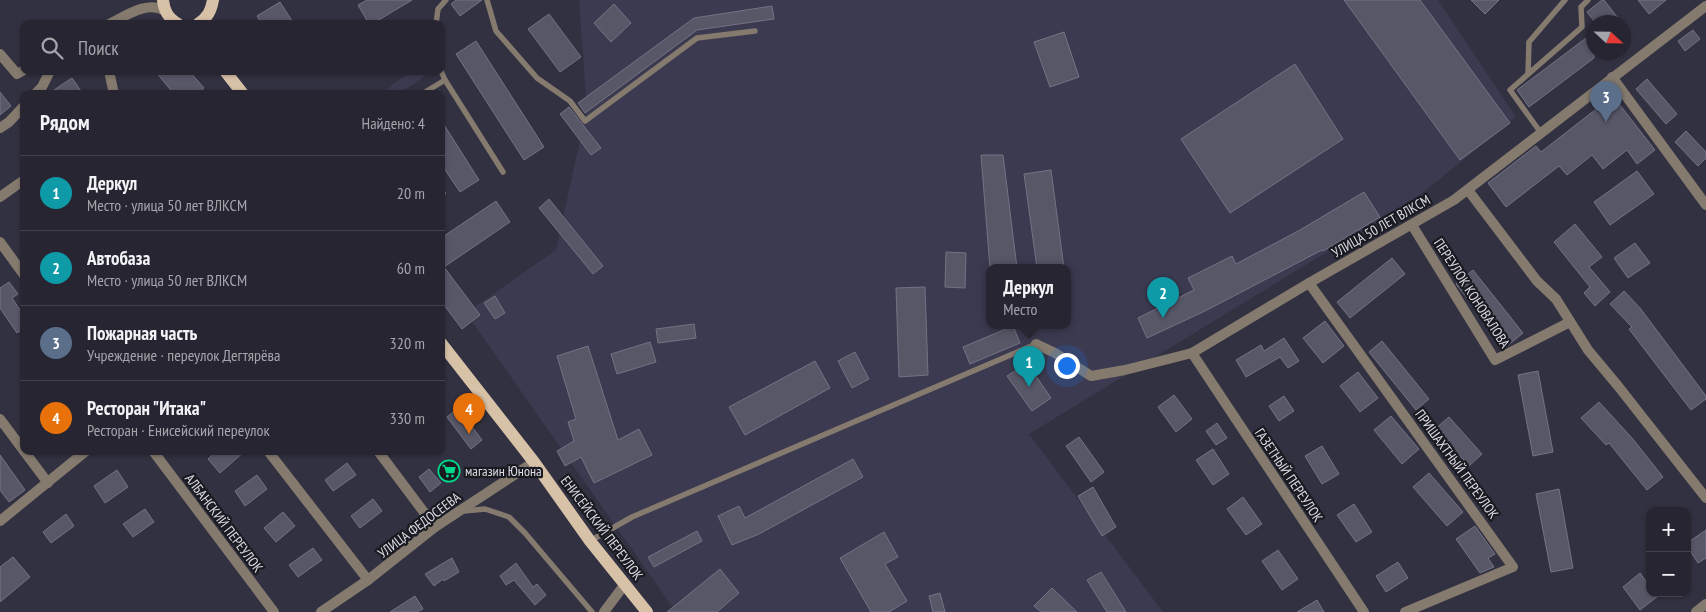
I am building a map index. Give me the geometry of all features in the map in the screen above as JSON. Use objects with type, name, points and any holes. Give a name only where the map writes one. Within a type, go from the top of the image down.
[{"type":"main road","points":[[203,20],[213,3]]},
{"type":"main road","points":[[209,20],[213,3]]},
{"type":"main road","points":[[164,5],[172,20]]},
{"type":"main road","points":[[228,75],[240,90]]},
{"type":"main road","name":"ЕНИСЕЙСКИЙ ПЕРЕУЛОК","points":[[445,348],[534,462],[590,541],[647,612]]},
{"type":"street","points":[[138,10],[155,0]]},
{"type":"street","points":[[117,20],[144,7],[164,5]]},
{"type":"street","name":"УЛИЦА 50 ЛЕТ ВЛКСМ","points":[[1036,344],[1055,353],[1091,376],[1125,370],[1192,353],[1454,200],[1706,6]]},
{"type":"street","points":[[0,54],[17,74],[20,72]]},
{"type":"street","points":[[39,90],[48,75]]},
{"type":"street","points":[[110,75],[113,90]]},
{"type":"street","points":[[1612,77],[1706,205]]},
{"type":"street","points":[[0,128],[10,122],[20,111]]},
{"type":"street","points":[[0,196],[20,183]]},
{"type":"street","points":[[1468,190],[1537,281],[1556,299],[1588,350],[1706,498]]},
{"type":"street","name":"ПЕРЕУЛОК КОНОВАЛОВА","points":[[1412,225],[1495,360],[1570,322]]},
{"type":"street","points":[[0,242],[20,270]]},
{"type":"street","name":"ПРИШАХТНЫЙ ПЕРЕУЛОК","points":[[1309,283],[1514,567],[1405,612]]},
{"type":"street","name":"ГАЗЕТНЫЙ ПЕРЕУЛОК","points":[[1192,353],[1364,612]]},
{"type":"street","points":[[0,420],[20,446]]},
{"type":"street","points":[[27,455],[48,483]]},
{"type":"street","points":[[0,521],[81,455]]},
{"type":"street","name":"АЛБАНСКИЙ ПЕРЕУЛОК","points":[[156,455],[274,612]]},
{"type":"street","points":[[271,455],[368,580]]},
{"type":"street","points":[[381,455],[435,527]]},
{"type":"street","name":"УЛИЦА ФЕДОСЕЕВА","points":[[321,612],[368,580],[435,527],[534,462]]},
{"type":"street","points":[[604,612],[625,584]]},
{"type":"street","points":[[1696,612],[1706,604]]},
{"type":"lane","points":[[437,20],[438,9],[446,0]]},
{"type":"lane","points":[[487,0],[496,31],[537,78],[570,101],[585,121],[697,38],[755,31]]},
{"type":"lane","points":[[1528,74],[1529,42],[1565,0]]},
{"type":"lane","points":[[1541,133],[1510,90],[1582,27],[1580,7],[1588,0]]},
{"type":"lane","points":[[443,75],[503,172]]},
{"type":"lane","points":[[429,90],[445,80]]},
{"type":"lane","points":[[590,541],[632,517],[1036,344]]},
{"type":"lane","points":[[459,511],[485,509],[509,517],[525,533],[592,612]]},
{"type":"shaded area","points":[[579,0],[1438,0],[1516,117],[1420,195],[1029,434],[1163,612],[676,612],[466,313],[556,250],[587,108]]},
{"type":"shaded area","points":[[406,75],[427,75],[405,90],[385,90]]},
{"type":"building","points":[[367,0],[412,0],[379,20],[367,20],[358,5]]},
{"type":"building","points":[[456,0],[482,0],[460,16],[451,4]]},
{"type":"building","points":[[1344,0],[1420,0],[1510,123],[1460,160]]},
{"type":"building","points":[[1471,0],[1499,0],[1485,14]]},
{"type":"building","points":[[1604,0],[1616,15],[1589,15],[1587,12]]},
{"type":"building","points":[[1638,0],[1666,0],[1649,14]]},
{"type":"building","points":[[280,2],[291,20],[260,20],[257,16]]},
{"type":"building","points":[[614,4],[631,23],[611,42],[594,23]]},
{"type":"building","points":[[772,6],[774,19],[697,30],[585,113],[578,103],[694,18]]},
{"type":"building","points":[[549,14],[581,57],[560,72],[528,29]]},
{"type":"building","points":[[1693,30],[1700,39],[1685,51],[1678,41]]},
{"type":"building","points":[[1064,32],[1079,77],[1050,87],[1034,42]]},
{"type":"building","points":[[1586,38],[1586,60],[1591,60],[1529,107],[1517,90]]},
{"type":"building","points":[[476,41],[544,147],[524,160],[456,54]]},
{"type":"building","points":[[1295,64],[1343,139],[1230,213],[1181,139]]},
{"type":"building","points":[[158,75],[193,75],[204,88],[202,90],[171,90]]},
{"type":"building","points":[[72,78],[80,90],[54,90]]},
{"type":"building","points":[[1647,79],[1677,114],[1666,124],[1636,89]]},
{"type":"building","points":[[0,92],[11,106],[0,115]]},
{"type":"building","points":[[1613,96],[1655,150],[1637,164],[1627,150],[1603,169],[1592,155],[1567,175],[1559,166],[1506,207],[1488,183],[1536,146],[1541,152]]},
{"type":"building","points":[[569,107],[601,148],[591,155],[560,114]]},
{"type":"building","points":[[445,126],[479,180],[460,192],[445,170]]},
{"type":"building","points":[[1686,131],[1706,152],[1706,158],[1698,166],[1675,142]]},
{"type":"building","points":[[981,155],[1003,155],[1017,264],[990,264]]},
{"type":"building","points":[[1051,170],[1063,264],[1036,264],[1024,174]]},
{"type":"building","points":[[1637,171],[1654,194],[1610,225],[1594,202]]},
{"type":"building","points":[[1364,192],[1380,217],[1323,251],[1147,338],[1138,318],[1194,290],[1188,278],[1232,256],[1236,264],[1300,230]]},
{"type":"building","points":[[549,199],[603,266],[593,274],[539,208]]},
{"type":"building","points":[[496,201],[510,222],[445,266],[445,235]]},
{"type":"building","points":[[1575,224],[1602,257],[1589,267],[1610,292],[1595,306],[1584,293],[1590,287],[1554,242]]},
{"type":"building","points":[[1635,243],[1650,263],[1628,278],[1614,258]]},
{"type":"building","points":[[946,252],[966,253],[965,288],[945,287]]},
{"type":"building","points":[[1392,258],[1405,274],[1350,318],[1337,302]]},
{"type":"building","points":[[445,268],[480,315],[462,329],[445,306]]},
{"type":"building","points":[[1473,270],[1523,333],[1506,347],[1456,284]]},
{"type":"building","points":[[9,282],[18,294],[12,298],[20,310],[20,331],[17,333],[0,308],[0,288]]},
{"type":"building","points":[[925,287],[928,375],[899,377],[896,288]]},
{"type":"building","points":[[1624,291],[1640,308],[1706,396],[1706,399],[1691,410],[1629,329],[1632,327],[1610,304]]},
{"type":"building","points":[[495,296],[505,313],[495,319],[484,303]]},
{"type":"building","points":[[1325,321],[1344,346],[1323,363],[1303,338]]},
{"type":"building","points":[[694,324],[696,338],[658,343],[656,329]]},
{"type":"building","points":[[1006,329],[1014,329],[1020,343],[970,364],[963,347]]},
{"type":"building","points":[[1284,338],[1299,361],[1288,368],[1280,357],[1246,377],[1236,360],[1261,345],[1264,351]]},
{"type":"building","points":[[1382,341],[1429,399],[1416,410],[1369,352]]},
{"type":"building","points":[[650,342],[656,362],[617,374],[611,354]]},
{"type":"building","points":[[588,346],[618,440],[639,429],[652,455],[594,483],[581,457],[565,466],[557,451],[574,441],[568,422],[576,419],[557,356]]},
{"type":"building","points":[[855,352],[869,379],[852,388],[838,361]]},
{"type":"building","points":[[815,361],[830,388],[745,435],[729,407]]},
{"type":"building","points":[[1027,363],[1051,398],[1032,411],[1007,376]]},
{"type":"building","points":[[1538,371],[1553,452],[1533,456],[1518,375]]},
{"type":"building","points":[[1358,372],[1378,398],[1360,412],[1340,386]]},
{"type":"building","points":[[1174,395],[1192,419],[1176,432],[1158,407]]},
{"type":"building","points":[[1284,396],[1294,411],[1279,421],[1269,406]]},
{"type":"building","points":[[1599,402],[1632,438],[1663,477],[1647,490],[1609,443],[1606,445],[1581,418]]},
{"type":"building","points":[[458,408],[482,440],[471,449],[447,417]]},
{"type":"building","points":[[1391,416],[1419,449],[1402,464],[1374,430]]},
{"type":"building","points":[[1449,417],[1482,454],[1469,466],[1435,429]]},
{"type":"building","points":[[1217,423],[1227,438],[1216,445],[1206,431]]},
{"type":"building","points":[[1079,437],[1104,472],[1091,482],[1066,446]]},
{"type":"building","points":[[1322,446],[1339,474],[1322,484],[1305,456]]},
{"type":"building","points":[[1213,449],[1229,474],[1213,485],[1196,460]]},
{"type":"building","points":[[0,455],[25,490],[9,502],[0,490]]},
{"type":"building","points":[[212,455],[240,455],[220,473],[208,459]]},
{"type":"building","points":[[853,459],[863,477],[759,534],[732,545],[718,516],[739,506],[745,518]]},
{"type":"building","points":[[347,463],[356,475],[333,491],[325,480]]},
{"type":"building","points":[[429,469],[441,483],[430,492],[419,477]]},
{"type":"building","points":[[117,470],[128,487],[105,503],[94,486]]},
{"type":"building","points":[[1429,473],[1463,512],[1447,526],[1413,487]]},
{"type":"building","points":[[257,475],[267,489],[245,506],[235,491]]},
{"type":"building","points":[[1093,487],[1116,527],[1102,536],[1078,496]]},
{"type":"building","points":[[1559,489],[1573,568],[1551,572],[1536,494]]},
{"type":"building","points":[[1243,497],[1262,524],[1246,535],[1227,509]]},
{"type":"building","points":[[373,499],[382,511],[360,528],[351,516]]},
{"type":"building","points":[[1354,504],[1372,532],[1356,542],[1337,515]]},
{"type":"building","points":[[145,509],[154,522],[133,537],[123,524]]},
{"type":"building","points":[[283,512],[295,526],[276,542],[264,528]]},
{"type":"building","points":[[66,514],[74,526],[51,543],[43,532]]},
{"type":"building","points":[[1475,526],[1495,554],[1488,558],[1494,567],[1480,573],[1456,539]]},
{"type":"building","points":[[1706,530],[1706,558],[1698,563],[1691,552],[1691,540]]},
{"type":"building","points":[[697,531],[702,541],[654,567],[648,557]]},
{"type":"building","points":[[884,532],[898,557],[885,564],[907,601],[889,612],[871,612],[840,558]]},
{"type":"building","points":[[313,548],[322,560],[298,577],[289,565]]},
{"type":"building","points":[[1278,550],[1298,579],[1282,590],[1262,561]]},
{"type":"building","points":[[13,557],[30,577],[0,602],[0,567]]},
{"type":"building","points":[[452,558],[459,572],[444,581],[443,579],[434,586],[425,574]]},
{"type":"building","points":[[1398,562],[1408,578],[1386,592],[1376,576]]},
{"type":"building","points":[[516,563],[533,587],[537,584],[546,595],[535,605],[514,580],[506,585],[500,576]]},
{"type":"building","points":[[720,569],[739,593],[717,612],[667,612]]},
{"type":"building","points":[[1101,572],[1126,612],[1107,612],[1087,580]]},
{"type":"building","points":[[1640,573],[1646,581],[1646,597],[1657,597],[1640,610],[1623,587]]},
{"type":"building","points":[[1052,588],[1077,612],[1041,612],[1034,606]]},
{"type":"building","points":[[940,593],[945,612],[933,612],[929,596]]},
{"type":"building","points":[[415,596],[423,609],[417,612],[390,612]]},
{"type":"building","points":[[1317,600],[1324,612],[1297,612]]},
{"type":"place","name":"Пожарная часть","points":[[1606,122]]},
{"type":"place","name":"Автобаза","points":[[1163,318]]},
{"type":"place","name":"Деркул","points":[[1029,387]]},
{"type":"place","name":"Ресторан \"Итака\"","points":[[469,434]]},
{"type":"place","name":"магазин Юнона","points":[[449,471]]}]
